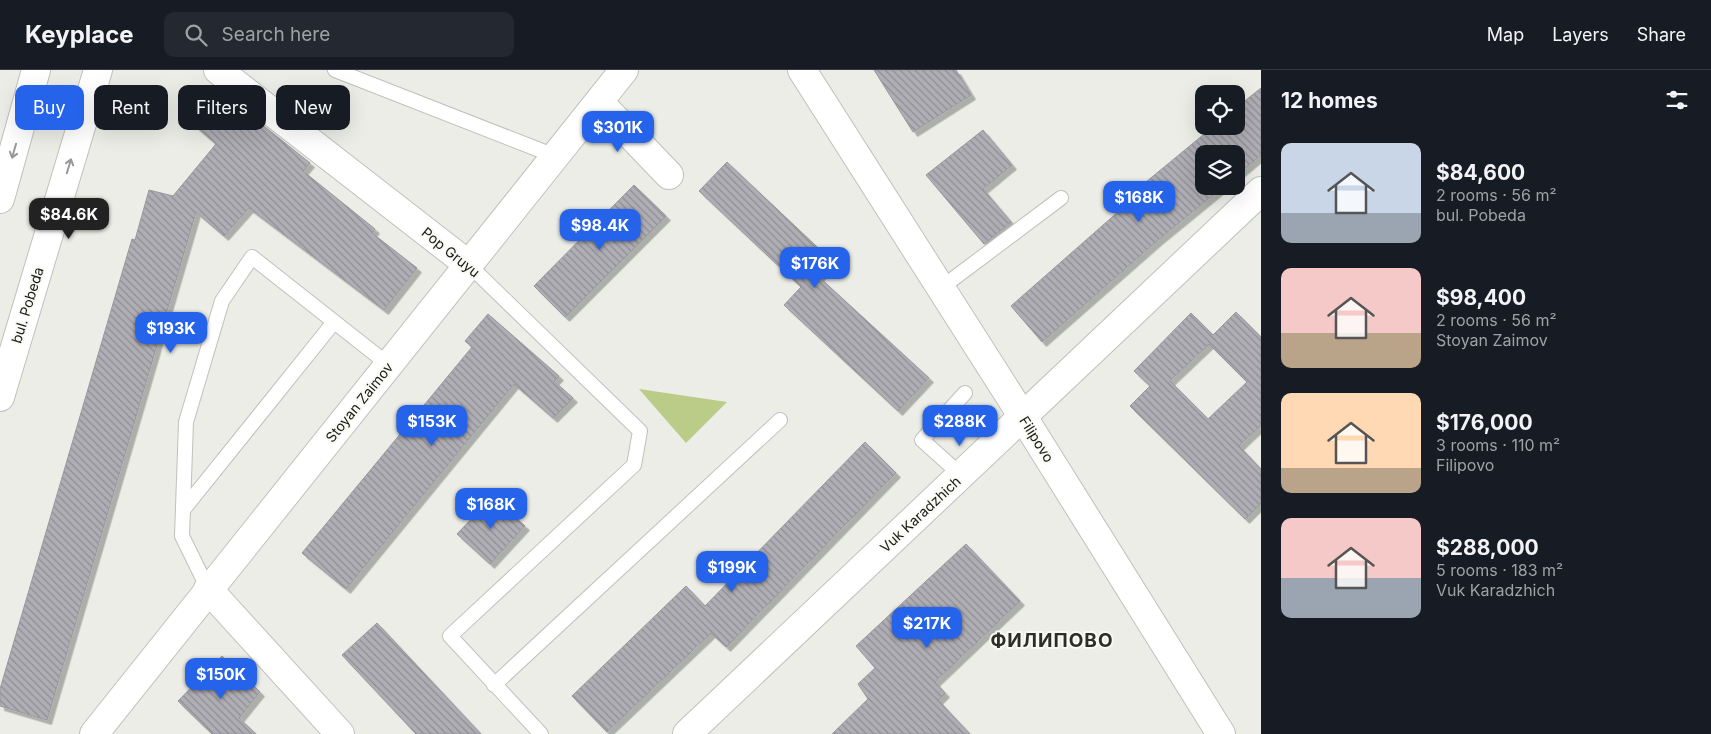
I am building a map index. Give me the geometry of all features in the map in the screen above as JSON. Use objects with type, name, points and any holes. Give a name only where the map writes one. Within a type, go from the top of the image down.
[{"type":"street","points":[[0,199],[36,70]]},
{"type":"street","name":"bul. Pobeda","points":[[0,397],[98,70]]},
{"type":"street","name":"Pop Gruyu","points":[[218,70],[469,265]]},
{"type":"street","name":"Stoyan Zaimov","points":[[94,734],[624,70]]},
{"type":"street","name":"Filipovo","points":[[802,70],[1222,734]]},
{"type":"street","points":[[599,102],[669,175]]},
{"type":"street","name":"Vuk Karadzhich","points":[[687,734],[1261,191]]},
{"type":"street","points":[[208,589],[340,734]]},
{"type":"lane","points":[[335,70],[555,156]]},
{"type":"lane","points":[[941,288],[1061,198]]},
{"type":"lane","points":[[208,589],[182,536],[186,422],[222,301],[252,256],[389,365]]},
{"type":"lane","name":"Pop Gruyu","points":[[469,265],[640,431],[634,465],[450,636],[494,684]]},
{"type":"lane","points":[[183,510],[334,322]]},
{"type":"lane","points":[[961,475],[922,440],[966,393]]},
{"type":"lane","points":[[541,734],[494,684],[780,420]]},
{"type":"green space","points":[[639,389],[727,402],[686,443]]},
{"type":"building","points":[[874,70],[956,70],[971,95],[913,132]]},
{"type":"building","points":[[1261,88],[1261,155],[1245,168],[1245,145],[1195,145],[1195,195],[1213,195],[1158,240],[1042,342],[1011,306],[1127,204],[1124,200],[1203,135],[1245,135],[1245,101]]},
{"type":"building","points":[[266,128],[310,163],[303,171],[375,229],[372,233],[417,268],[384,310],[249,208],[224,236],[196,212],[47,720],[0,706],[0,689],[132,239],[135,240],[149,190],[173,196],[216,144],[200,130],[266,130]]},
{"type":"building","points":[[983,130],[1012,165],[983,189],[1011,222],[984,244],[926,175]]},
{"type":"building","points":[[727,162],[833,262],[819,277],[929,378],[898,411],[784,305],[801,287],[699,191]]},
{"type":"building","points":[[634,185],[666,216],[565,317],[534,286]]},
{"type":"building","points":[[1236,312],[1261,337],[1261,425],[1239,446],[1261,469],[1261,503],[1245,519],[1130,406],[1150,386],[1134,371],[1191,313],[1213,335]],"holes":[[[1209,344],[1247,382],[1208,419],[1170,381]]]},
{"type":"building","points":[[488,314],[559,376],[554,381],[573,398],[553,418],[514,384],[346,589],[302,553],[472,347],[465,341]]},
{"type":"building","points":[[865,442],[896,473],[726,647],[711,633],[607,732],[572,696],[686,586],[705,606]]},
{"type":"building","points":[[492,497],[525,526],[490,564],[457,534]]},
{"type":"building","points":[[966,544],[1020,601],[935,682],[945,693],[938,700],[970,734],[832,734],[868,699],[858,684],[875,668],[856,646]]},
{"type":"building","points":[[377,623],[481,734],[416,734],[342,655]]},
{"type":"building","points":[[222,656],[260,692],[239,718],[256,734],[212,734],[178,701]]},
{"type":"district","name":"ФИЛИПОВО","points":[[1052,640]]}]
